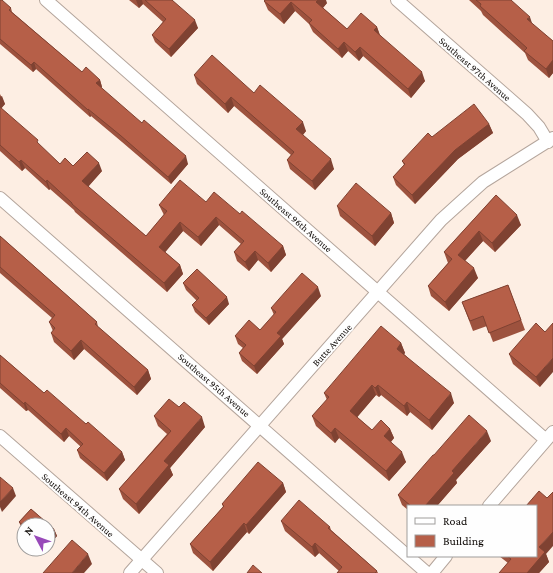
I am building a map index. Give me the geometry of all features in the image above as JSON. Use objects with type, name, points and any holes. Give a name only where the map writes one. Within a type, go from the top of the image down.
[{"type":"street","name":"Southeast 96th Avenue","points":[[46,0],[378,292],[550,436]]},
{"type":"street","name":"Southeast 97th Avenue","points":[[397,0],[527,114],[551,140]]},
{"type":"street","name":"Butte Avenue","points":[[130,573],[442,220],[477,188],[511,164],[551,140]]},
{"type":"street","name":"Southeast 95th Avenue","points":[[0,198],[407,555]]},
{"type":"street","name":"Southeast 94th Avenue","points":[[0,436],[157,573]]},
{"type":"street","points":[[490,505],[550,436]]},
{"type":"street","name":"Southeast 95th Avenue","points":[[409,557],[427,573]]},
{"type":"street","points":[[432,573],[445,557]]},
{"type":"building","points":[[0,0],[11,8],[9,10],[82,72],[86,67],[100,80],[96,83],[142,123],[144,120],[186,156],[168,177],[120,135],[88,110],[34,62],[31,65],[0,39]]},
{"type":"building","points":[[145,0],[172,0],[195,20],[169,49],[152,35],[166,19]]},
{"type":"building","points":[[318,0],[316,2],[347,29],[361,13],[377,27],[374,30],[422,72],[408,89],[360,47],[355,52],[344,42],[338,49],[309,23],[312,20],[291,2],[280,14],[264,1]]},
{"type":"building","points":[[476,0],[511,0],[530,17],[527,19],[553,41],[553,60],[546,69],[524,51],[527,48],[480,6],[481,4]]},
{"type":"building","points":[[212,55],[254,93],[260,85],[303,122],[296,129],[331,159],[312,181],[287,160],[294,152],[231,97],[225,104],[194,75]]},
{"type":"building","points":[[474,104],[489,124],[455,150],[412,195],[393,177],[405,164],[402,161],[428,133],[432,137]]},
{"type":"building","points":[[0,107],[38,140],[37,142],[60,164],[65,158],[73,166],[87,152],[99,163],[82,181],[146,236],[167,211],[159,205],[180,180],[206,202],[214,192],[240,214],[242,211],[283,246],[268,263],[255,251],[245,262],[234,252],[244,241],[216,217],[198,237],[180,222],[159,247],[180,265],[164,283],[72,204],[47,180],[46,182],[21,160],[19,162],[0,145]]},
{"type":"building","points":[[356,183],[391,213],[372,236],[337,206]]},
{"type":"building","points":[[496,195],[517,215],[492,243],[479,231],[458,255],[474,268],[445,302],[428,286],[452,259],[444,252]]},
{"type":"building","points":[[0,236],[97,322],[95,324],[148,370],[134,387],[81,340],[71,351],[51,333],[55,328],[49,322],[55,315],[0,267]]},
{"type":"building","points":[[197,269],[227,297],[206,318],[192,305],[199,298],[183,283]]},
{"type":"building","points":[[302,273],[318,287],[277,333],[281,336],[254,366],[239,353],[246,345],[235,336],[249,320],[260,330],[276,312],[271,308]]},
{"type":"building","points":[[508,285],[521,320],[489,333],[483,316],[470,321],[462,302]]},
{"type":"building","points":[[536,323],[545,332],[553,323],[553,358],[536,377],[509,354]]},
{"type":"building","points":[[381,326],[401,343],[397,349],[451,393],[429,420],[407,402],[404,406],[378,385],[375,388],[372,385],[350,411],[372,430],[381,420],[390,429],[384,436],[402,452],[386,471],[335,428],[331,433],[312,416],[329,397],[324,393]]},
{"type":"building","points":[[0,355],[44,393],[47,390],[86,424],[88,422],[122,452],[104,473],[77,450],[83,444],[66,428],[61,434],[25,402],[24,404],[0,383]]},
{"type":"building","points":[[169,399],[179,407],[184,402],[202,417],[164,461],[169,465],[136,504],[119,489],[171,431],[154,416]]},
{"type":"building","points":[[469,415],[487,431],[452,471],[454,473],[426,505],[410,505],[398,495]]},
{"type":"building","points":[[258,462],[283,483],[246,525],[244,523],[210,562],[190,544],[224,506],[222,504]]},
{"type":"building","points":[[0,477],[13,488],[0,502]]},
{"type":"building","points":[[539,491],[547,498],[553,492],[553,532],[539,547],[545,552],[527,573],[499,573],[511,559],[508,557],[537,557],[537,505],[527,505]]},
{"type":"building","points":[[299,500],[377,571],[375,573],[337,573],[342,567],[315,543],[312,547],[281,521]]},
{"type":"building","points":[[31,509],[40,517],[24,517]]},
{"type":"building","points":[[72,540],[88,554],[72,573],[43,573]]},
{"type":"building","points":[[253,565],[262,573],[247,573]]}]
